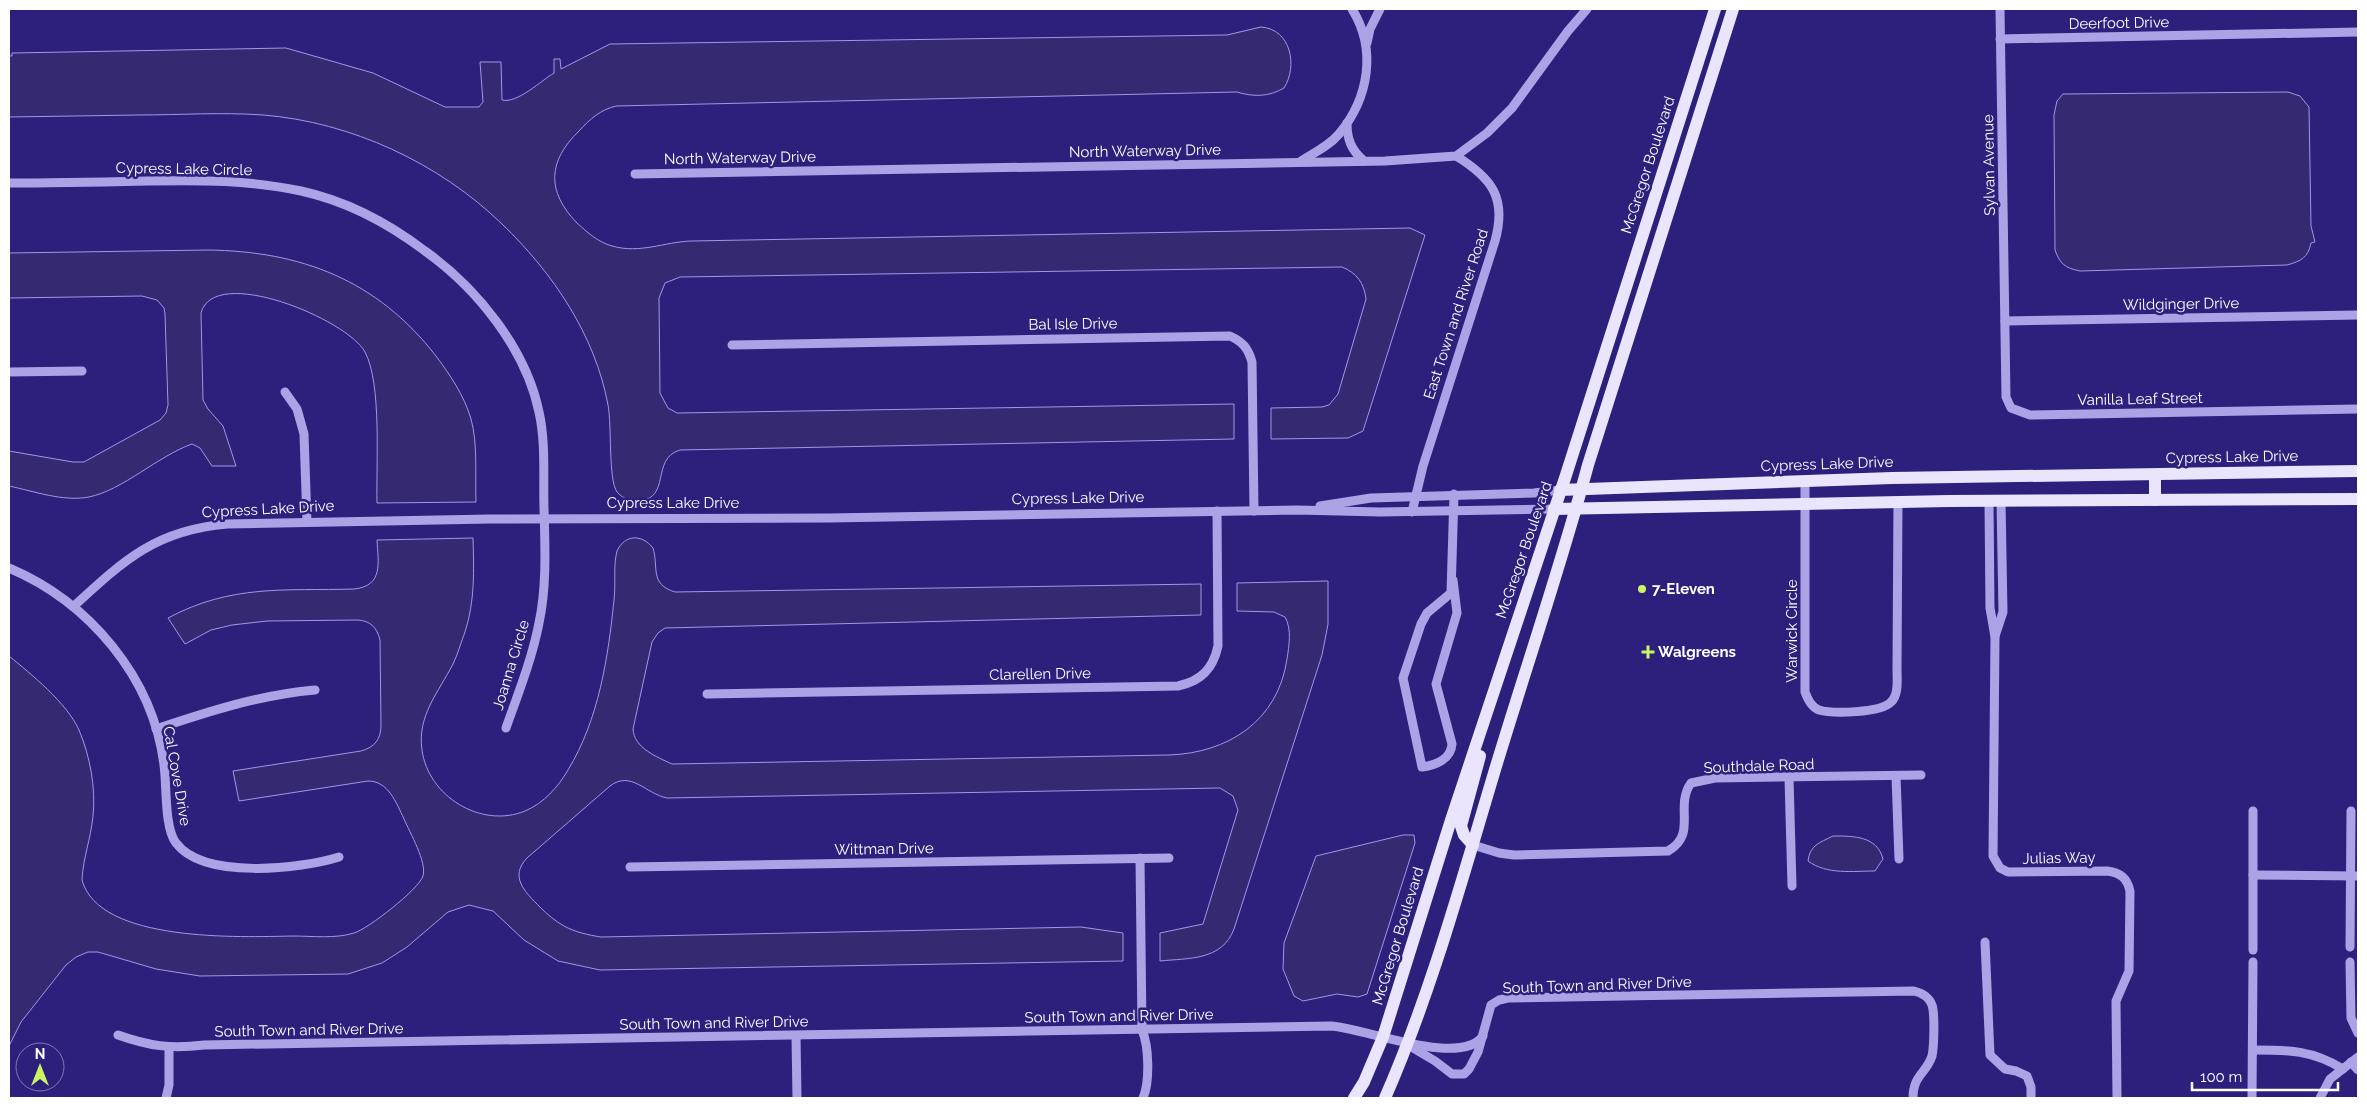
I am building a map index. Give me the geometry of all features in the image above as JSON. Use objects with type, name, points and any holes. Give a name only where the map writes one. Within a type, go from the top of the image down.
[{"type":"main road","name":"McGregor Boulevard","points":[[1354,1098],[1364,1082],[1383,1037],[1715,9]]},
{"type":"main road","points":[[1384,1098],[1408,1045],[1435,970],[1582,489],[1732,9]]},
{"type":"main road","name":"Cypress Lake Drive","points":[[1560,490],[1805,481],[2358,471]]},
{"type":"main road","points":[[2155,475],[2155,500]]},
{"type":"main road","name":"Cypress Lake Drive","points":[[1554,509],[1898,502],[2358,500]]},
{"type":"main road","points":[[1473,845],[1462,831],[1461,826],[1485,738],[1484,722]]},
{"type":"street","points":[[1301,162],[1338,135],[1360,102],[1367,64],[1366,45],[1363,32],[1352,9]]},
{"type":"street","points":[[1366,45],[1370,29],[1380,9]]},
{"type":"street","points":[[1456,156],[1487,133],[1512,108],[1568,31],[1587,9]]},
{"type":"street","name":"Sylvan Avenue","points":[[2000,9],[2005,321]]},
{"type":"street","name":"Deerfoot Drive","points":[[2000,39],[2358,32]]},
{"type":"street","points":[[1347,123],[1347,135],[1354,152],[1364,161]]},
{"type":"street","name":"North Waterway Drive","points":[[635,174],[1410,160],[1456,156]]},
{"type":"street","name":"East Town and River Road","points":[[1412,512],[1415,496],[1495,241],[1500,218],[1499,206],[1490,183],[1472,166],[1456,156]]},
{"type":"street","name":"Cypress Lake Circle","points":[[9,183],[214,180],[252,182],[326,198],[372,217],[394,229],[434,257],[467,288],[494,320],[523,365],[536,398],[542,428],[544,519]]},
{"type":"street","name":"Wildginger Drive","points":[[2005,321],[2358,315]]},
{"type":"street","name":"Vanilla Leaf Street","points":[[2005,321],[2006,397],[2011,408],[2030,415],[2358,409]]},
{"type":"street","name":"Bal Isle Drive","points":[[732,345],[1230,336],[1249,350],[1252,362],[1254,511]]},
{"type":"street","points":[[9,372],[82,371]]},
{"type":"street","points":[[285,392],[297,409],[304,434],[307,522]]},
{"type":"street","name":"Warwick Circle","points":[[1805,481],[1805,692],[1809,702],[1817,709],[1828,711],[1884,708],[1892,702],[1896,692],[1898,502]]},
{"type":"street","name":"Cypress Lake Drive","points":[[1298,510],[1371,498],[1534,493],[1560,490]]},
{"type":"street","points":[[1453,580],[1457,613],[1436,684],[1452,749],[1441,761],[1422,767],[1403,678],[1421,624],[1427,613],[1452,594],[1454,494]]},
{"type":"street","name":"Julias Way","points":[[1995,501],[1990,608],[1995,636],[1992,847],[1995,862],[2000,868],[2008,872],[2020,873],[2116,872],[2128,882],[2130,891],[2130,971],[2116,1001],[2117,1098]]},
{"type":"street","name":"Julias Way","points":[[1995,501],[2003,612],[1995,636]]},
{"type":"street","name":"Cypress Lake Drive","points":[[74,606],[129,557],[178,533],[215,525],[544,519],[810,518],[1298,510],[1412,512],[1554,509]]},
{"type":"street","name":"Clarellen Drive","points":[[707,694],[1178,686],[1190,683],[1201,678],[1209,669],[1215,658],[1218,646],[1217,511]]},
{"type":"street","name":"Joanna Circle","points":[[506,728],[533,648],[542,611],[544,519]]},
{"type":"street","name":"Cal Cove Drive","points":[[9,568],[56,593],[74,606],[108,642],[131,674],[145,699],[156,729],[164,764],[169,824],[175,842],[194,856],[227,868],[295,867],[320,863],[339,857]]},
{"type":"street","points":[[156,729],[254,698],[279,693],[315,690]]},
{"type":"street","name":"Southdale Road","points":[[1473,845],[1499,853],[1514,855],[1668,851],[1677,846],[1683,837],[1684,792],[1691,783],[1715,778],[1921,775]]},
{"type":"street","points":[[1896,776],[1899,859]]},
{"type":"street","points":[[1789,778],[1792,886]]},
{"type":"street","points":[[2253,811],[2253,950]]},
{"type":"street","points":[[2350,948],[2354,876],[2351,812]]},
{"type":"street","points":[[1140,858],[1142,1030],[1147,1041],[1147,1085],[1143,1098]]},
{"type":"street","name":"Wittman Drive","points":[[630,867],[1169,858]]},
{"type":"street","points":[[2253,874],[2354,876]]},
{"type":"street","points":[[1985,942],[1990,1055],[2005,1069],[2027,1076],[2032,1087],[2031,1098]]},
{"type":"street","points":[[2252,1098],[2254,1050],[2253,962]]},
{"type":"street","points":[[2350,962],[2351,1018],[2358,1033]]},
{"type":"street","name":"South Town and River Drive","points":[[118,1035],[152,1046],[169,1048],[204,1045],[1331,1026],[1356,1029],[1408,1045],[1466,1047],[1484,1036],[1491,1005],[1499,1000],[1508,998],[1914,991],[1921,993],[1929,1000],[1933,1016],[1932,1055],[1916,1081],[1913,1098]]},
{"type":"street","points":[[796,1036],[797,1098]]},
{"type":"street","points":[[1408,1045],[1435,1060],[1452,1074],[1457,1075],[1464,1074],[1469,1069],[1484,1036]]},
{"type":"street","points":[[166,1098],[169,1085],[169,1048]]},
{"type":"street","points":[[2254,1050],[2301,1051],[2322,1057],[2343,1068]]},
{"type":"street","points":[[2320,1098],[2330,1079],[2354,1060],[2358,1070]]},
{"type":"shaded area","points":[[1261,27],[1271,29],[1279,34],[1285,41],[1291,60],[1291,69],[1284,88],[1267,95],[1249,95],[1237,92],[616,106],[596,116],[569,142],[561,154],[557,165],[555,176],[556,188],[567,211],[589,234],[612,246],[632,249],[691,241],[1410,228],[1425,235],[1363,431],[1348,438],[1271,439],[1271,408],[1322,407],[1329,405],[1338,394],[1366,299],[1364,288],[1359,279],[1352,272],[1342,267],[680,277],[665,283],[659,298],[660,393],[668,408],[677,413],[1234,404],[1234,439],[680,450],[671,455],[666,461],[655,493],[648,499],[638,501],[629,500],[621,496],[614,485],[608,405],[602,379],[582,330],[569,307],[555,284],[521,243],[477,202],[450,182],[392,149],[361,136],[329,126],[296,119],[247,114],[9,117],[9,56],[12,56],[12,53],[286,48],[373,73],[445,107],[479,107],[483,102],[480,62],[501,62],[502,100],[508,100],[529,91],[554,73],[554,59],[560,59],[561,69],[610,44],[1227,35]]},
{"type":"shaded area","points":[[2288,92],[2300,96],[2309,107],[2311,226],[2315,242],[2311,243],[2308,252],[2303,258],[2287,265],[2080,271],[2067,267],[2061,262],[2055,250],[2054,115],[2057,101],[2063,94]]},
{"type":"shaded area","points":[[207,250],[274,256],[305,264],[335,275],[362,289],[389,308],[413,330],[446,370],[461,394],[468,410],[475,439],[476,502],[377,503],[376,404],[374,384],[365,352],[353,339],[334,325],[309,312],[254,295],[230,294],[211,299],[201,313],[203,400],[208,409],[223,426],[236,466],[212,466],[200,448],[192,444],[166,456],[115,487],[89,497],[59,497],[9,486],[9,451],[73,462],[84,462],[160,420],[166,413],[168,405],[165,314],[164,308],[157,300],[142,296],[9,298],[9,253]]},
{"type":"shaded area","points":[[473,538],[474,562],[471,609],[455,660],[426,715],[421,738],[426,767],[434,781],[459,804],[475,812],[491,816],[525,811],[538,804],[560,782],[579,750],[595,709],[605,666],[614,600],[617,551],[624,541],[629,539],[639,538],[649,543],[655,555],[658,580],[667,589],[675,592],[1201,584],[1201,615],[665,628],[658,633],[652,642],[633,729],[634,736],[642,747],[653,755],[672,764],[1169,755],[1191,753],[1211,748],[1230,740],[1247,729],[1261,716],[1273,700],[1282,681],[1289,643],[1289,632],[1285,617],[1274,612],[1237,611],[1237,583],[1328,581],[1328,624],[1322,655],[1234,929],[1229,939],[1221,947],[1203,956],[1160,961],[1160,933],[1203,924],[1238,810],[1233,796],[1220,788],[667,798],[659,796],[638,784],[625,781],[610,786],[527,858],[519,872],[521,884],[529,896],[551,917],[573,930],[601,937],[1081,927],[1123,933],[1123,961],[600,970],[558,961],[524,940],[493,911],[469,905],[448,912],[407,947],[382,963],[348,974],[200,976],[156,969],[98,952],[88,952],[76,957],[66,965],[21,1022],[9,1046],[9,656],[57,699],[73,720],[83,740],[91,772],[94,805],[82,880],[94,901],[115,915],[143,926],[174,932],[240,937],[331,937],[347,935],[361,930],[392,908],[412,890],[423,876],[423,863],[391,794],[381,785],[368,781],[239,801],[233,771],[361,751],[373,745],[380,734],[381,725],[380,640],[377,632],[370,624],[358,620],[267,621],[232,625],[211,630],[185,644],[168,618],[214,599],[237,594],[281,590],[354,589],[364,587],[375,578],[377,572],[377,540]]},
{"type":"shaded area","points":[[1403,835],[1414,835],[1415,843],[1367,994],[1358,997],[1337,994],[1303,1001],[1294,996],[1283,969],[1284,943],[1316,856]]},
{"type":"shaded area","points":[[1833,836],[1849,836],[1864,839],[1876,846],[1883,859],[1875,871],[1849,872],[1823,868],[1808,861],[1813,848]]},
{"type":"place","name":"7-Eleven","points":[[1642,589]]},
{"type":"place","name":"Walgreens","points":[[1648,652]]}]
